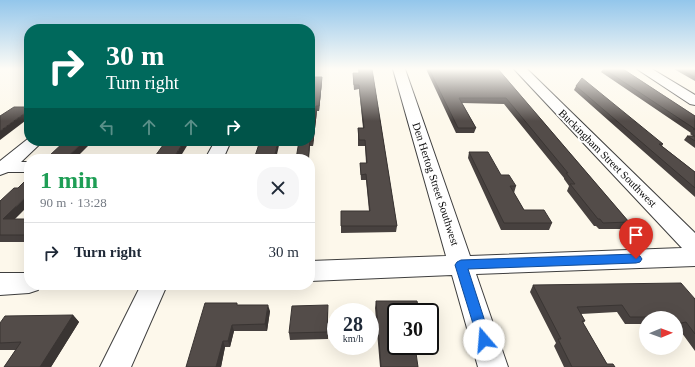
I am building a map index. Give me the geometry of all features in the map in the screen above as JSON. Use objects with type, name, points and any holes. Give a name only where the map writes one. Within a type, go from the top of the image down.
[{"type":"street","name":"Den Hertog Street Southwest","points":[[405,86],[493,367]]},
{"type":"street","name":"Buckingham Street Southwest","points":[[537,86],[695,247]]},
{"type":"street","points":[[671,86],[695,101]]},
{"type":"street","points":[[2,168],[29,146]]},
{"type":"street","points":[[2,168],[24,167]]},
{"type":"street","points":[[315,271],[695,257]]},
{"type":"street","points":[[0,284],[24,283]]},
{"type":"street","points":[[115,367],[152,290]]},
{"type":"building","points":[[315,86],[321,86],[319,106],[316,106],[315,118]]},
{"type":"building","points":[[359,86],[375,86],[397,226],[341,226],[341,211],[370,211],[366,174],[361,175],[360,163],[367,163],[365,140],[359,140],[358,128],[364,128]]},
{"type":"building","points":[[437,86],[513,86],[629,222],[603,223],[600,219],[598,219],[570,184],[575,184],[566,173],[568,173],[506,98],[459,98],[476,128],[458,128]]},
{"type":"building","points":[[576,86],[592,86],[663,144],[659,144],[695,172],[695,188]]},
{"type":"building","points":[[630,86],[649,86],[695,116],[695,129]]},
{"type":"building","points":[[14,107],[24,107],[24,114],[0,131],[0,116]]},
{"type":"building","points":[[687,136],[695,136],[695,141]]},
{"type":"building","points":[[60,146],[79,146],[70,154],[51,154]]},
{"type":"building","points":[[162,146],[181,146],[176,154],[157,154]]},
{"type":"building","points":[[258,146],[277,146],[275,154],[256,154]]},
{"type":"building","points":[[298,146],[309,146],[309,154],[297,154]]},
{"type":"building","points":[[469,152],[488,152],[501,175],[509,175],[516,186],[510,186],[524,210],[544,210],[552,223],[504,223]]},
{"type":"building","points":[[24,182],[24,199],[3,219],[24,219],[24,235],[0,235],[0,201],[14,188],[18,188]]},
{"type":"building","points":[[681,283],[695,299],[695,334],[686,322],[683,323],[683,311],[639,311],[639,317],[630,317],[622,305],[577,307],[585,321],[582,321],[607,364],[613,364],[615,367],[572,367],[558,339],[561,339],[533,285]]},
{"type":"building","points":[[376,301],[417,301],[417,303],[387,303],[387,355],[416,355],[418,367],[381,367],[379,303],[376,303]]},
{"type":"building","points":[[205,303],[268,305],[265,324],[232,325],[228,341],[223,341],[216,367],[186,367]]},
{"type":"building","points":[[327,305],[327,332],[289,333],[292,306]]},
{"type":"building","points":[[73,315],[40,367],[4,367],[21,342],[0,343],[0,323],[5,316]]},
{"type":"route","points":[[484,340],[461,265],[636,259]]}]
